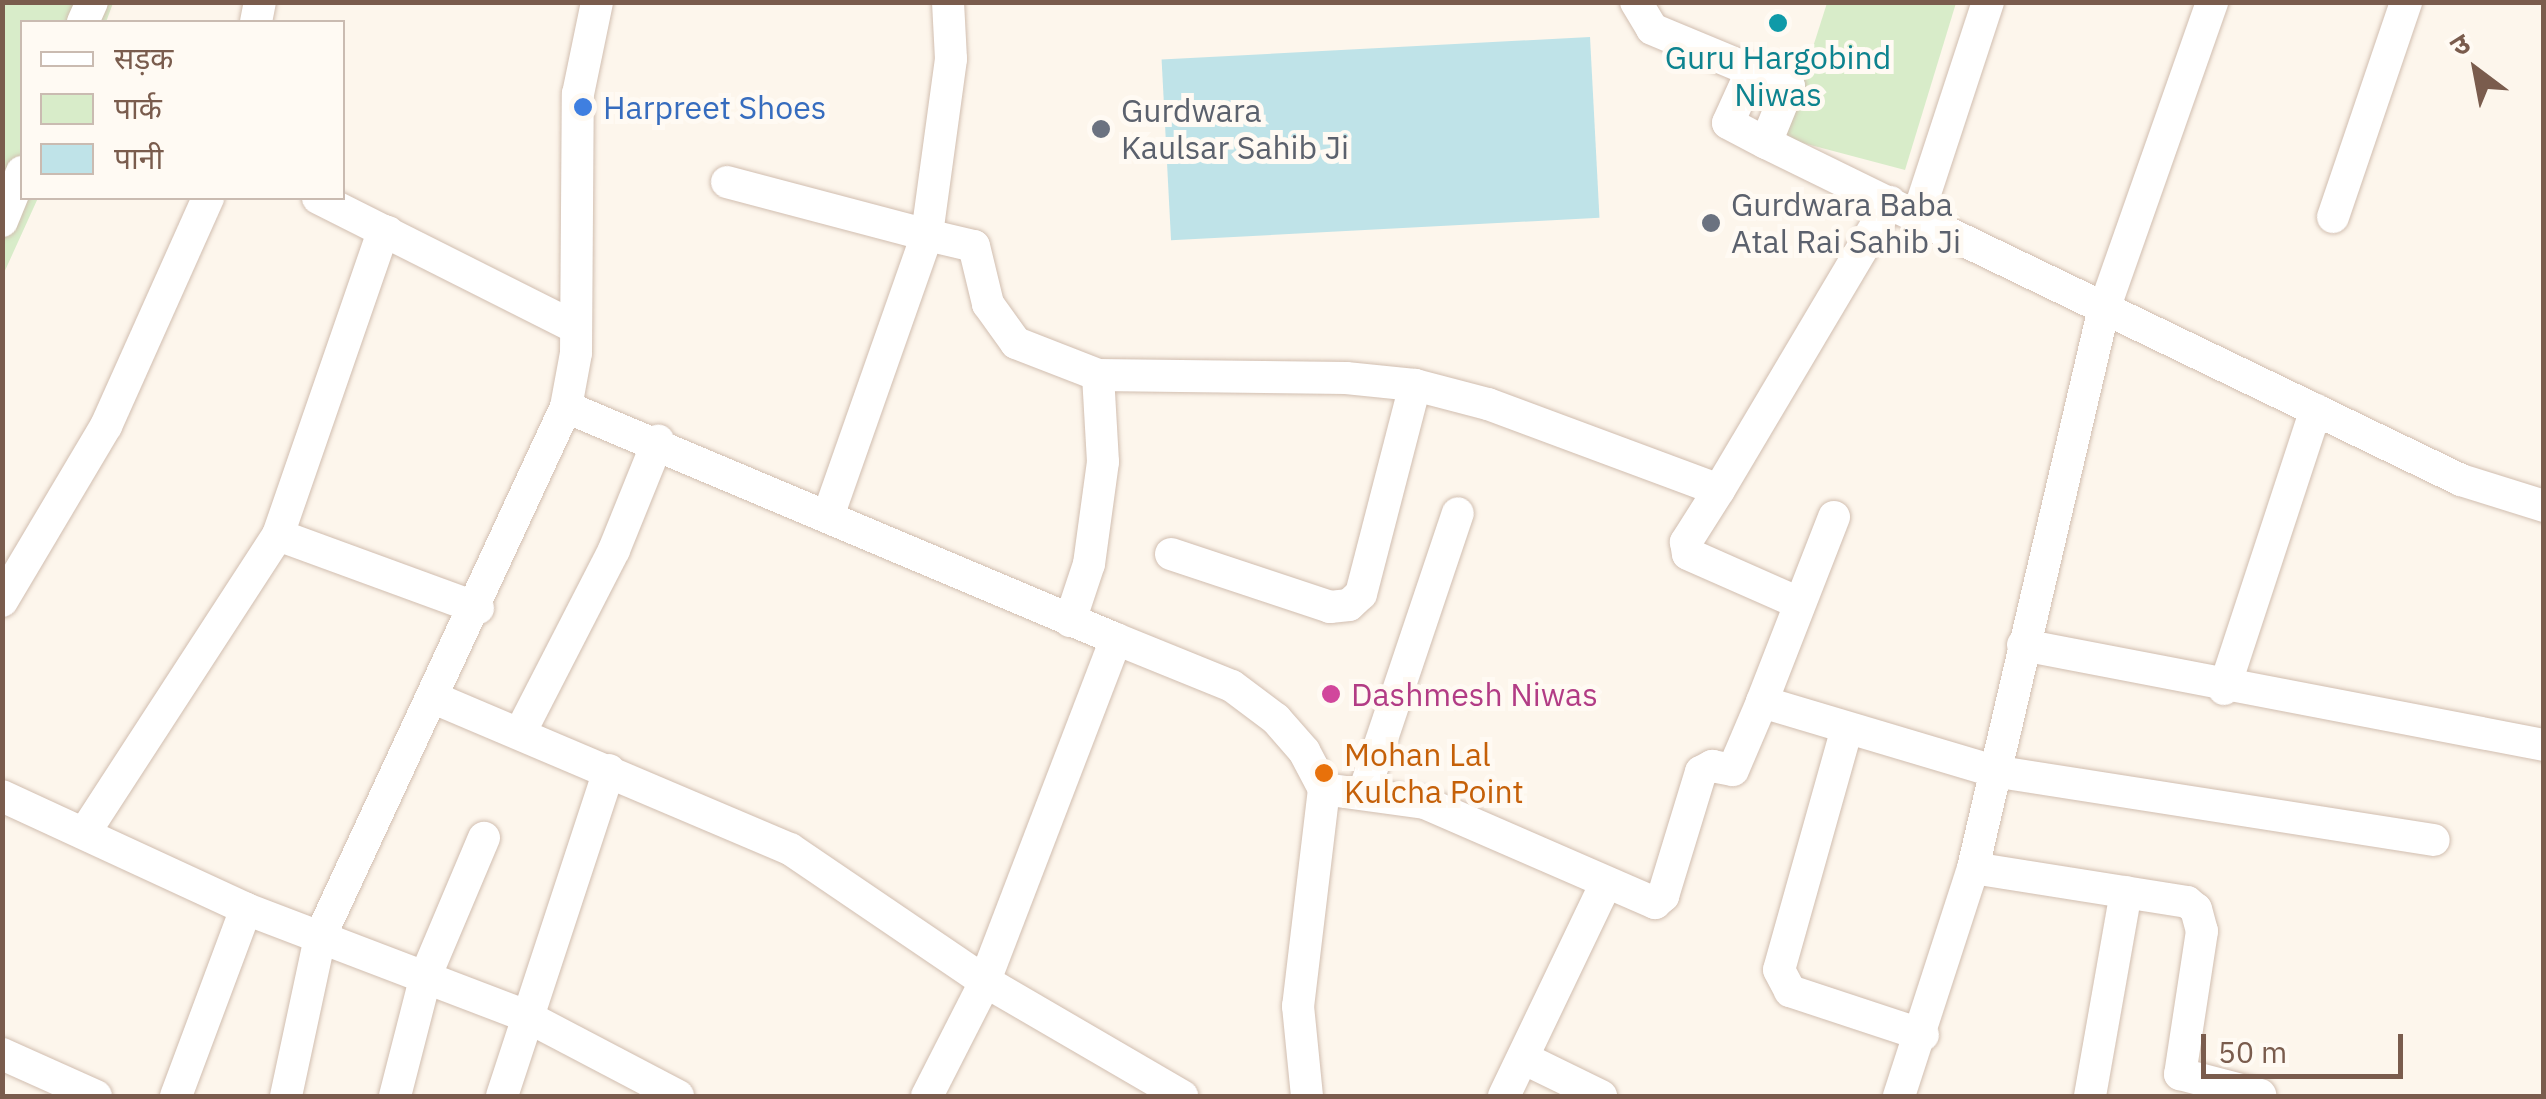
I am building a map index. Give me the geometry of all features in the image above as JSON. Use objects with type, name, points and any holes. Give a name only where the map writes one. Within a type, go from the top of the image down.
[{"type":"street","points":[[286,1096],[320,937],[478,608],[566,407],[574,327],[578,94],[597,2]]},
{"type":"street","points":[[829,513],[927,236],[952,58],[948,2]]},
{"type":"street","points":[[1636,2],[1652,29],[1695,52],[1789,86],[1766,143],[2103,312],[2461,480],[2544,506]]},
{"type":"street","points":[[1800,603],[1688,554],[1686,542],[1904,210],[1988,2]]},
{"type":"street","points":[[1899,1096],[1922,1035],[1973,868],[2103,312],[2212,2]]},
{"type":"street","points":[[2333,217],[2406,2]]},
{"type":"street","points":[[2,221],[20,177]]},
{"type":"street","points":[[727,182],[974,246],[988,304],[1016,343],[1098,375],[1346,378],[1415,386],[1488,404],[1718,490]]},
{"type":"street","points":[[2,601],[106,426],[207,200]]},
{"type":"street","points":[[322,200],[574,327]]},
{"type":"street","points":[[85,832],[278,535],[382,231],[388,232]]},
{"type":"street","points":[[1070,621],[1089,564],[1101,481],[1098,375]]},
{"type":"street","points":[[1170,554],[1330,607],[1348,605],[1361,594],[1415,386]]},
{"type":"street","points":[[566,407],[658,441],[1070,621],[1232,686],[1276,719],[1304,752],[1324,789],[1298,1006],[1307,1096]]},
{"type":"street","points":[[2224,688],[2316,410]]},
{"type":"street","points":[[522,731],[614,550],[658,441]]},
{"type":"street","points":[[1364,792],[1458,513]]},
{"type":"street","points":[[1324,789],[1425,803],[1645,904],[1663,896],[1702,772],[1712,766],[1733,770],[1834,516]]},
{"type":"street","points":[[278,535],[478,608]]},
{"type":"street","points":[[927,1096],[981,980],[1116,638]]},
{"type":"street","points":[[2022,646],[2224,688],[2544,745]]},
{"type":"street","points":[[434,698],[522,731],[790,850],[981,980],[1182,1096]]},
{"type":"street","points":[[1762,702],[1993,771],[2434,840]]},
{"type":"street","points":[[1847,728],[1779,970],[1790,991],[1922,1035]]},
{"type":"street","points":[[502,1096],[524,1015],[609,770]]},
{"type":"street","points":[[2,796],[246,909],[524,1015],[678,1096]]},
{"type":"street","points":[[395,1096],[426,975],[484,838]]},
{"type":"street","points":[[1973,868],[2187,902],[2201,918],[2180,1074],[2260,1094]]},
{"type":"street","points":[[1504,1096],[1605,886]]},
{"type":"street","points":[[2090,1096],[2126,892]]},
{"type":"street","points":[[176,1096],[246,909]]},
{"type":"street","points":[[2,1054],[96,1096]]},
{"type":"street","points":[[1523,1058],[1601,1096]]},
{"type":"green space","points":[[3,3],[113,3],[107,20],[20,20],[20,200],[37,200],[3,275]]},
{"type":"green space","points":[[1827,3],[1956,3],[1905,170],[1784,138]]},
{"type":"water","points":[[1590,37],[1599,218],[1171,240],[1162,59]]},
{"type":"place","name":"Guru Hargobind Niwas","points":[[1778,23]]},
{"type":"place","name":"Harpreet Shoes","points":[[583,107]]},
{"type":"place","name":"Gurdwara Kaulsar Sahib Ji","points":[[1101,129]]},
{"type":"place","name":"Gurdwara Baba Atal Rai Sahib Ji","points":[[1711,223]]},
{"type":"place","name":"Dashmesh Niwas","points":[[1331,694]]},
{"type":"place","name":"Mohan Lal Kulcha Point","points":[[1324,773]]}]
